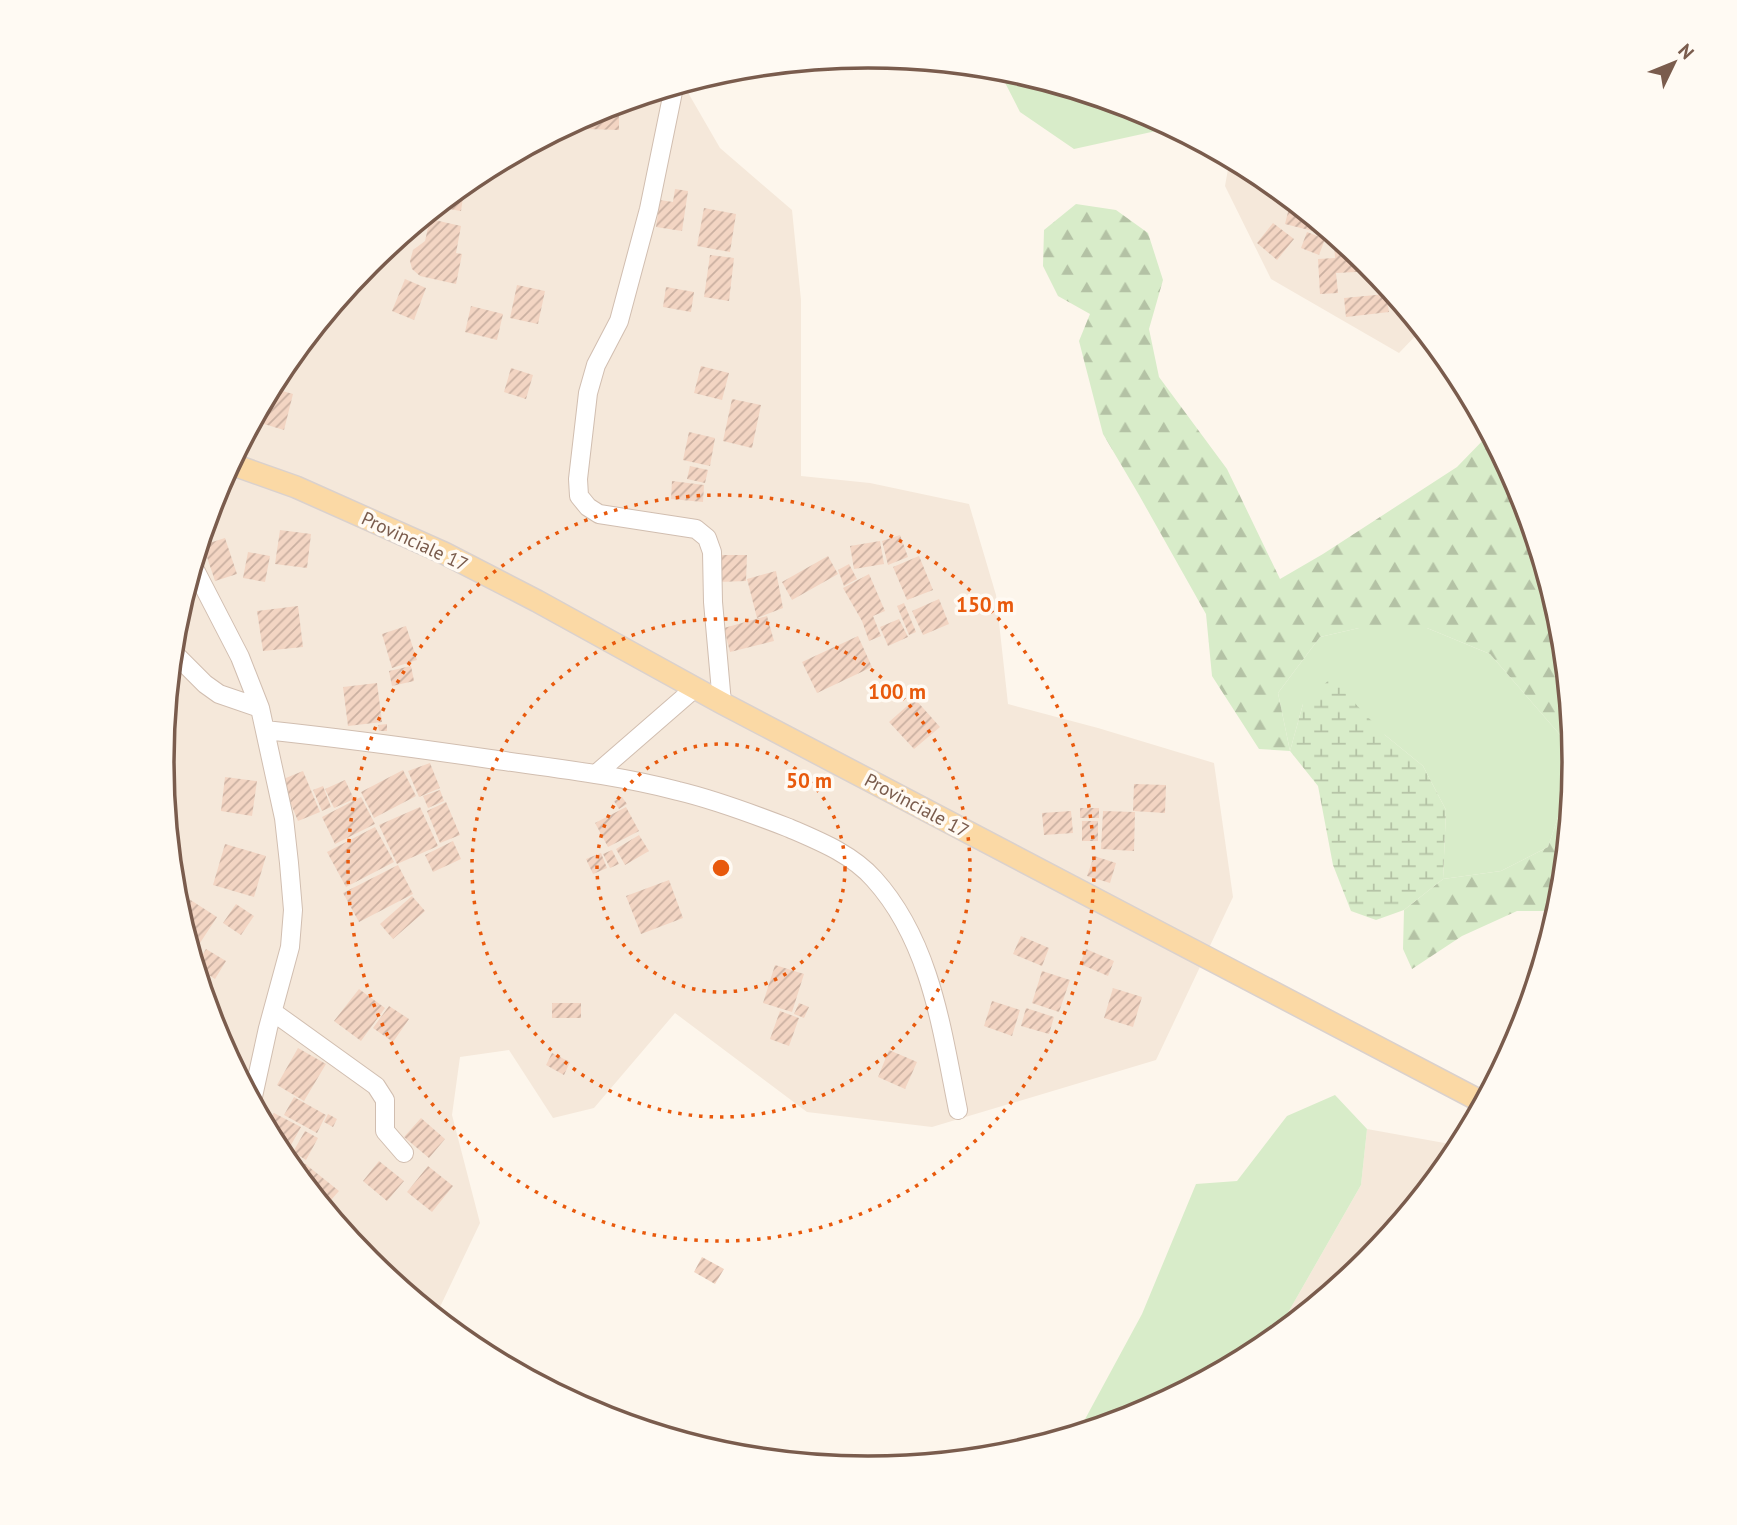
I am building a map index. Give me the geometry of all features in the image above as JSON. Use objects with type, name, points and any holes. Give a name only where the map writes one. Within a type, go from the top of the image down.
[{"type":"main road","name":"Provinciale 17","points":[[240,467],[296,487],[444,553],[722,703],[1476,1099]]},
{"type":"street","points":[[672,97],[649,209],[619,321],[596,365],[588,393],[578,479],[579,496],[588,507],[599,514],[696,529],[707,538],[712,552],[713,602],[722,703]]},
{"type":"street","points":[[199,578],[240,657],[260,708],[284,818],[293,910],[290,947],[255,1087]]},
{"type":"street","points":[[182,661],[219,694],[260,708]]},
{"type":"street","points":[[596,775],[695,688]]},
{"type":"street","points":[[265,730],[341,738],[596,775],[680,791],[754,814],[835,849],[873,878],[889,898],[911,935],[937,1010],[958,1110]]},
{"type":"street","points":[[272,1012],[376,1086],[385,1100],[385,1131],[404,1153]]},
{"type":"shaded area","points":[[688,92],[720,148],[792,210],[801,300],[801,476],[870,483],[969,504],[996,595],[1008,704],[1214,763],[1233,897],[1156,1060],[932,1127],[807,1112],[675,1013],[594,1108],[553,1118],[509,1050],[460,1057],[452,1115],[480,1223],[440,1307],[444,1312],[378,1253],[347,1220],[291,1148],[246,1070],[211,986],[188,898],[176,808],[176,717],[188,627],[211,539],[246,455],[291,377],[347,305],[411,241],[446,212],[521,161],[603,121]]},
{"type":"shaded area","points":[[1228,169],[1291,212],[1359,272],[1416,336],[1399,353],[1271,279],[1225,186]]},
{"type":"shaded area","points":[[1367,1129],[1449,1144],[1419,1185],[1359,1253],[1286,1317],[1361,1185]]},
{"type":"green space","points":[[1005,82],[1092,105],[1156,131],[1074,149],[1020,112]]},
{"type":"green space","points":[[1076,204],[1116,210],[1148,233],[1163,280],[1149,329],[1159,377],[1227,469],[1280,579],[1457,467],[1483,440],[1510,497],[1539,583],[1557,672],[1562,749],[1561,736],[1490,654],[1427,628],[1359,628],[1320,637],[1278,693],[1290,751],[1259,749],[1212,676],[1206,614],[1103,434],[1079,341],[1090,314],[1058,296],[1043,266],[1044,230]]},
{"type":"green space","points":[[1359,628],[1427,628],[1490,654],[1561,736],[1561,808],[1548,847],[1501,871],[1443,879],[1446,810],[1423,766],[1385,735],[1303,704],[1290,751],[1278,693],[1320,637]]},
{"type":"green space","points":[[1331,678],[1385,735],[1423,766],[1446,810],[1443,879],[1404,910],[1376,920],[1351,911],[1333,865],[1318,786],[1290,751],[1303,704]]},
{"type":"green space","points":[[1561,808],[1557,853],[1546,911],[1517,911],[1462,936],[1412,969],[1403,949],[1404,910],[1443,879],[1501,871],[1548,847]]},
{"type":"green space","points":[[1335,1095],[1367,1129],[1361,1185],[1286,1317],[1216,1364],[1176,1385],[1083,1423],[1142,1314],[1196,1184],[1237,1181],[1287,1116]]},
{"type":"building","points":[[619,115],[619,130],[585,129]]},
{"type":"building","points":[[675,189],[688,191],[682,231],[656,227],[660,200],[673,202]]},
{"type":"building","points":[[463,200],[461,211],[450,209]]},
{"type":"building","points":[[704,208],[736,214],[730,252],[697,246]]},
{"type":"building","points":[[1288,210],[1313,230],[1313,231],[1285,224]]},
{"type":"building","points":[[436,220],[461,226],[456,253],[462,254],[456,284],[420,276],[412,269],[410,261],[413,250],[425,241],[428,227]]},
{"type":"building","points":[[1273,223],[1294,239],[1277,260],[1257,243]]},
{"type":"building","points":[[1307,232],[1325,240],[1319,255],[1301,248]]},
{"type":"building","points":[[1335,249],[1359,272],[1336,273],[1338,293],[1320,294],[1318,259],[1335,258]]},
{"type":"building","points":[[710,255],[734,258],[729,301],[704,297]]},
{"type":"building","points":[[405,279],[426,288],[414,320],[392,311]]},
{"type":"building","points":[[517,285],[545,291],[538,324],[510,318]]},
{"type":"building","points":[[666,287],[694,292],[691,312],[663,307]]},
{"type":"building","points":[[1380,295],[1387,302],[1389,312],[1346,317],[1344,298]]},
{"type":"building","points":[[471,306],[503,314],[497,340],[465,332]]},
{"type":"building","points":[[701,366],[729,373],[722,400],[694,393]]},
{"type":"building","points":[[511,368],[533,375],[526,399],[504,392]]},
{"type":"building","points":[[282,391],[293,394],[284,430],[263,424]]},
{"type":"building","points":[[732,399],[761,405],[752,448],[723,441]]},
{"type":"building","points":[[689,432],[715,438],[710,466],[683,460]]},
{"type":"building","points":[[690,466],[708,470],[705,483],[687,479]]},
{"type":"building","points":[[672,481],[704,485],[703,502],[671,499]]},
{"type":"building","points":[[280,530],[311,534],[307,568],[275,564]]},
{"type":"building","points":[[900,535],[908,557],[888,565],[882,541]]},
{"type":"building","points":[[225,538],[237,574],[215,581],[206,555],[210,543]]},
{"type":"building","points":[[880,541],[884,564],[854,569],[850,546]]},
{"type":"building","points":[[248,552],[270,556],[265,582],[243,578]]},
{"type":"building","points":[[717,555],[747,555],[746,581],[719,582]]},
{"type":"building","points":[[828,556],[838,574],[792,600],[782,582]]},
{"type":"building","points":[[919,556],[933,590],[907,600],[893,567]]},
{"type":"building","points":[[849,564],[857,579],[844,586],[838,570]]},
{"type":"building","points":[[776,571],[783,608],[757,618],[747,579]]},
{"type":"building","points":[[869,574],[885,611],[873,616],[881,636],[869,641],[862,621],[843,588]]},
{"type":"building","points":[[939,599],[949,624],[923,635],[912,611]]},
{"type":"building","points":[[904,603],[916,632],[909,635],[897,606]]},
{"type":"building","points":[[298,606],[303,647],[263,651],[257,611]]},
{"type":"building","points":[[767,616],[774,641],[730,652],[724,628]]},
{"type":"building","points":[[899,619],[908,637],[888,646],[880,627]]},
{"type":"building","points":[[406,626],[417,660],[392,668],[382,634]]},
{"type":"building","points":[[858,636],[872,667],[817,693],[802,662]]},
{"type":"building","points":[[411,666],[414,681],[392,686],[389,671]]},
{"type":"building","points":[[377,683],[382,722],[348,726],[343,687]]},
{"type":"building","points":[[915,699],[940,727],[914,749],[889,722]]},
{"type":"building","points":[[387,724],[387,731],[379,731],[378,725]]},
{"type":"building","points":[[430,763],[440,788],[419,797],[408,771]]},
{"type":"building","points":[[403,770],[416,796],[374,818],[361,792]]},
{"type":"building","points":[[303,771],[320,812],[298,821],[281,780]]},
{"type":"building","points":[[225,777],[257,781],[252,816],[221,811]]},
{"type":"building","points":[[345,780],[354,799],[334,808],[325,789]]},
{"type":"building","points":[[1134,784],[1166,785],[1165,813],[1133,811]]},
{"type":"building","points":[[323,786],[331,807],[322,811],[313,790]]},
{"type":"building","points":[[440,790],[444,801],[428,808],[423,796]]},
{"type":"building","points":[[361,797],[375,824],[335,844],[322,817]]},
{"type":"building","points":[[622,797],[627,804],[619,809],[614,801]]},
{"type":"building","points":[[446,802],[460,835],[440,843],[427,811]]},
{"type":"building","points":[[420,807],[438,846],[397,864],[379,825]]},
{"type":"building","points":[[626,807],[639,831],[608,847],[595,823]]},
{"type":"building","points":[[1080,808],[1099,808],[1099,818],[1080,818]]},
{"type":"building","points":[[1071,811],[1073,833],[1044,835],[1042,813]]},
{"type":"building","points":[[1103,811],[1135,812],[1134,851],[1101,849]]},
{"type":"building","points":[[1082,821],[1098,821],[1098,841],[1082,841]]},
{"type":"building","points":[[375,827],[394,862],[346,887],[327,852]]},
{"type":"building","points":[[639,835],[649,851],[625,865],[616,849]]},
{"type":"building","points":[[453,841],[461,859],[433,872],[425,855]]},
{"type":"building","points":[[225,844],[266,856],[254,897],[213,885]]},
{"type":"building","points":[[612,850],[619,864],[610,868],[603,854]]},
{"type":"building","points":[[601,853],[607,868],[593,874],[586,859]]},
{"type":"building","points":[[1094,856],[1116,863],[1110,883],[1087,876]]},
{"type":"building","points":[[398,865],[413,894],[359,922],[343,893]]},
{"type":"building","points":[[669,880],[683,918],[641,934],[626,896]]},
{"type":"building","points":[[412,896],[425,911],[393,939],[380,924]]},
{"type":"building","points":[[188,900],[217,917],[199,945],[198,942]]},
{"type":"building","points":[[236,904],[254,916],[241,935],[223,923]]},
{"type":"building","points":[[1021,936],[1049,948],[1042,966],[1013,954]]},
{"type":"building","points":[[206,949],[226,961],[215,979],[208,974],[202,956]]},
{"type":"building","points":[[1086,949],[1114,961],[1108,976],[1080,964]]},
{"type":"building","points":[[775,965],[804,974],[792,1012],[763,1003]]},
{"type":"building","points":[[1042,971],[1070,980],[1059,1012],[1032,1003]]},
{"type":"building","points":[[1113,988],[1142,997],[1133,1027],[1104,1018]]},
{"type":"building","points":[[359,989],[385,1008],[361,1041],[334,1021]]},
{"type":"building","points":[[992,1001],[1020,1010],[1012,1036],[984,1026]]},
{"type":"building","points":[[552,1003],[581,1003],[581,1018],[552,1018]]},
{"type":"building","points":[[799,1003],[809,1007],[804,1018],[794,1014]]},
{"type":"building","points":[[389,1006],[409,1019],[393,1042],[373,1028]]},
{"type":"building","points":[[1026,1008],[1054,1017],[1049,1034],[1021,1026]]},
{"type":"building","points":[[780,1011],[799,1018],[789,1046],[770,1039]]},
{"type":"building","points":[[298,1048],[326,1064],[304,1101],[277,1085]]},
{"type":"building","points":[[889,1050],[917,1062],[905,1089],[878,1077]]},
{"type":"building","points":[[552,1053],[570,1062],[564,1075],[546,1065]]},
{"type":"building","points":[[294,1097],[326,1115],[317,1133],[284,1115]]},
{"type":"building","points":[[274,1113],[301,1127],[290,1147],[272,1117]]},
{"type":"building","points":[[328,1114],[337,1119],[333,1127],[324,1122]]},
{"type":"building","points":[[421,1118],[445,1139],[429,1158],[404,1137]]},
{"type":"building","points":[[305,1131],[318,1138],[306,1160],[293,1151]]},
{"type":"building","points":[[379,1161],[404,1181],[387,1201],[363,1181]]},
{"type":"building","points":[[303,1164],[339,1191],[331,1200],[318,1185]]},
{"type":"building","points":[[428,1166],[453,1186],[432,1212],[407,1192]]},
{"type":"building","points":[[702,1257],[724,1269],[715,1284],[694,1272]]}]
